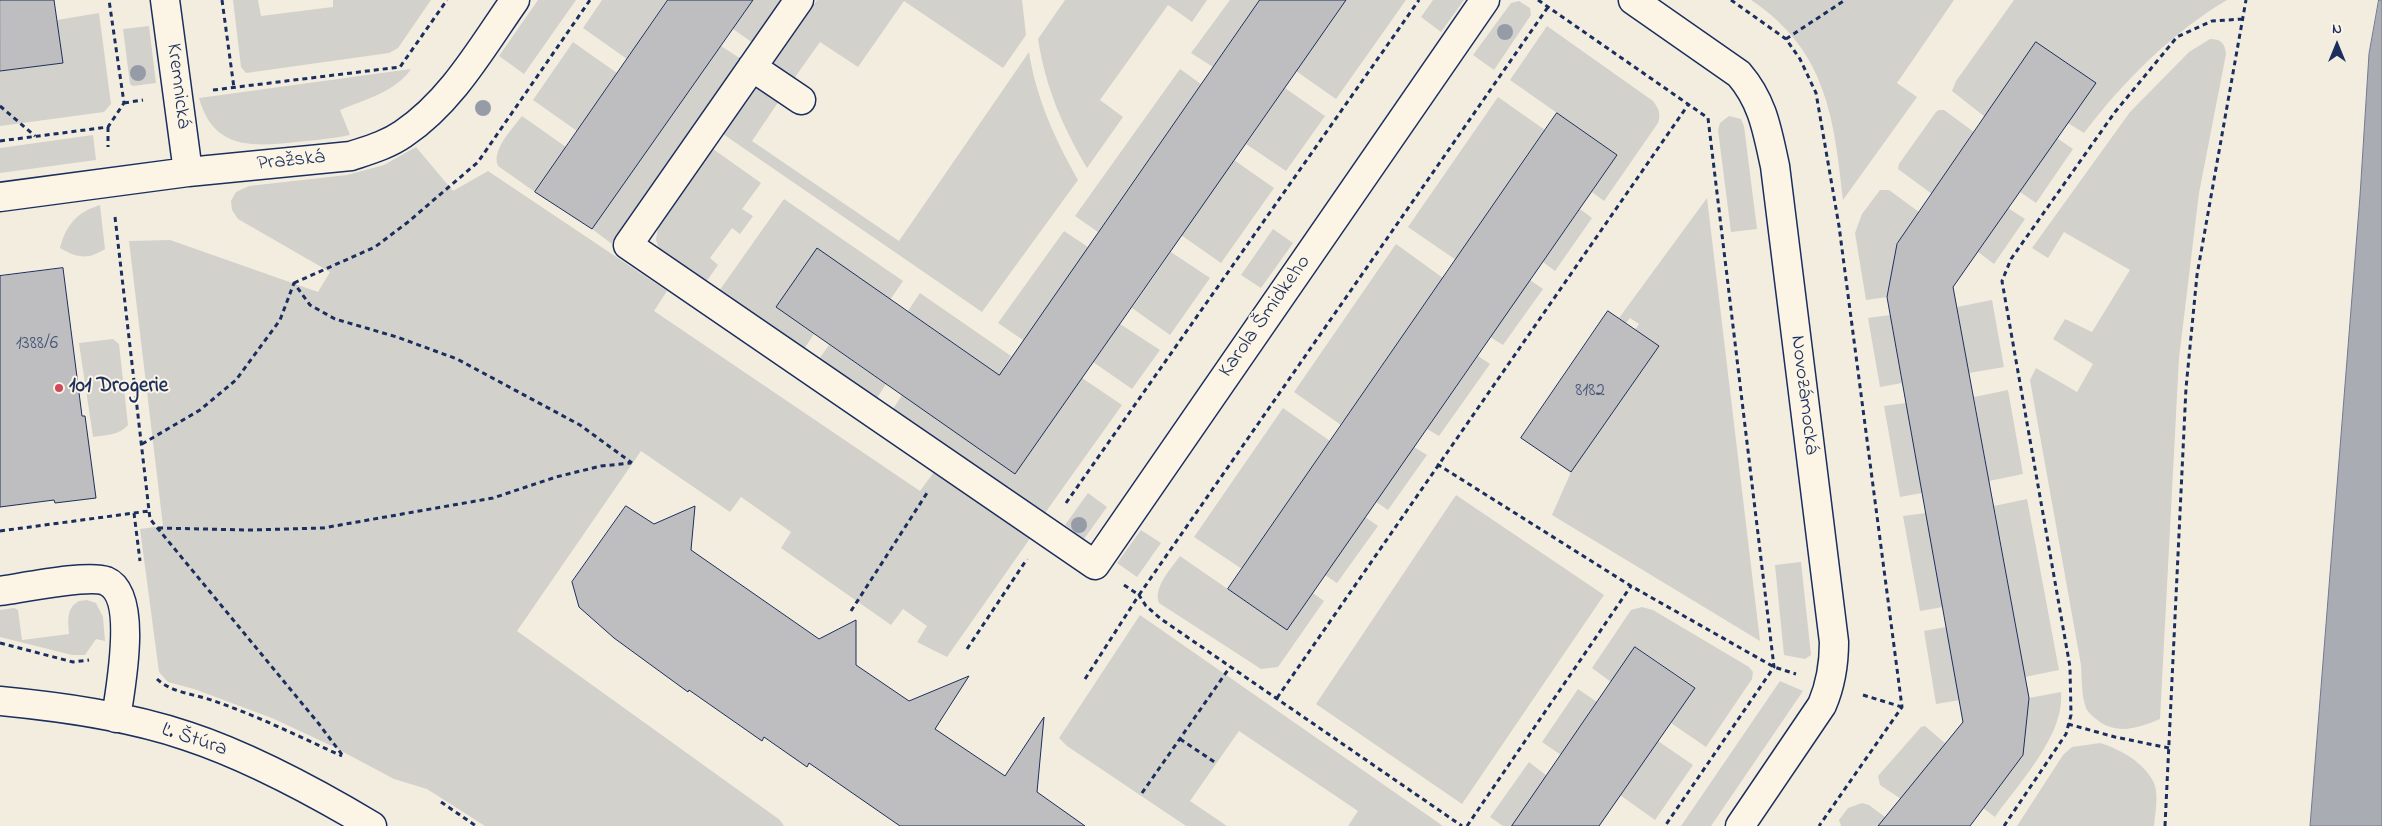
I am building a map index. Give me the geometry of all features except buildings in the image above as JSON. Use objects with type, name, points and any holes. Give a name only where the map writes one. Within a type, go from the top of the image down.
[{"type":"street","name":"Kremnická","points":[[165,0],[188,172]]},
{"type":"street","name":"Pražská","points":[[0,197],[188,172],[351,156],[376,148],[402,135],[443,100],[515,0]]},
{"type":"street","points":[[799,0],[628,245],[1095,565]]},
{"type":"street","name":"Karola Šmidkeho","points":[[1095,565],[1485,0]]},
{"type":"street","name":"Novozámocká","points":[[1633,0],[1739,74],[1752,89],[1764,115],[1776,175],[1832,633],[1834,663],[1830,686],[1822,705],[1740,826]]},
{"type":"street","points":[[752,67],[801,100]]},
{"type":"street","points":[[0,591],[86,580],[104,580],[115,586],[120,598],[126,640],[116,718]]},
{"type":"street","name":"Ľ. Štúra","points":[[0,701],[116,718],[186,735],[227,751],[309,790],[372,826]]},
{"type":"path","points":[[0,141],[108,128],[124,103],[109,0]]},
{"type":"path","points":[[222,0],[234,88]]},
{"type":"path","points":[[207,91],[400,67],[447,0]]},
{"type":"path","points":[[142,444],[200,410],[236,380],[280,320],[294,283],[375,247],[408,222],[478,162],[590,0]]},
{"type":"path","points":[[967,649],[1036,524],[1419,0]]},
{"type":"path","points":[[1538,0],[1708,118],[1774,667],[1665,826]]},
{"type":"path","points":[[1731,0],[1786,39],[1800,58],[1816,93],[1837,216],[1902,707],[1819,826]]},
{"type":"path","points":[[1786,39],[1845,0]]},
{"type":"path","points":[[2165,826],[2186,388],[2198,275],[2246,0]]},
{"type":"path","points":[[1085,679],[1139,595],[1548,7]]},
{"type":"path","points":[[2004,826],[2060,742],[2071,715],[2070,667],[2002,281],[2011,259],[2115,112],[2177,37],[2212,21],[2242,19]]},
{"type":"path","points":[[1276,698],[1688,105]]},
{"type":"path","points":[[0,106],[35,136]]},
{"type":"path","points":[[114,214],[150,519],[313,716],[342,756],[242,712],[164,686],[157,679],[154,670]]},
{"type":"path","points":[[157,528],[249,530],[324,528],[492,498],[556,476],[601,466],[632,463],[580,425],[457,359],[397,337],[335,319],[310,305],[294,283]]},
{"type":"path","points":[[850,611],[947,463]]},
{"type":"path","points":[[1437,464],[1631,586],[1774,667]]},
{"type":"path","points":[[0,531],[148,511]]},
{"type":"path","points":[[134,513],[140,562]]},
{"type":"path","points":[[1095,565],[1139,595],[1146,606],[1160,619],[1462,826]]},
{"type":"path","points":[[1467,826],[1631,586]]},
{"type":"path","points":[[0,643],[73,662],[85,662],[94,654]]},
{"type":"path","points":[[1142,793],[1230,667]]},
{"type":"path","points":[[1855,693],[1902,707]]},
{"type":"path","points":[[2068,724],[2115,737],[2169,748]]},
{"type":"path","points":[[1180,739],[1216,763]]},
{"type":"path","points":[[441,802],[476,826]]},
{"type":"shaded area","points":[[233,0],[258,0],[261,16],[333,7],[333,0],[431,0],[398,48],[389,53],[246,73],[241,67]]},
{"type":"shaded area","points":[[538,0],[576,0],[524,74],[499,56]]},
{"type":"shaded area","points":[[602,0],[667,0],[627,59],[583,28]]},
{"type":"shaded area","points":[[753,0],[783,0],[753,43],[733,29]]},
{"type":"shaded area","points":[[817,0],[1022,0],[1026,35],[1003,68],[904,1],[858,67],[820,42],[793,80],[771,66]]},
{"type":"shaded area","points":[[1065,0],[1207,0],[1192,22],[1168,5],[1100,100],[1123,117],[1087,168],[1056,106],[1041,57],[1038,39]]},
{"type":"shaded area","points":[[1230,0],[1260,0],[1213,67],[1191,53]]},
{"type":"shaded area","points":[[1346,0],[1406,0],[1336,99],[1296,71]]},
{"type":"shaded area","points":[[1433,0],[1464,0],[1441,32],[1421,17]]},
{"type":"shaded area","points":[[1751,0],[1954,0],[1897,83],[1917,97],[1843,200],[1830,113],[1811,63],[1796,41],[1776,20]]},
{"type":"shaded area","points":[[2014,0],[2227,0],[2206,13],[2167,43],[2115,95],[2084,133],[2068,123],[1985,117],[1952,91],[1956,81]]},
{"type":"shaded area","points":[[2379,0],[2382,0],[2382,826],[2310,826],[2360,196],[2369,54]]},
{"type":"shaded area","points":[[1519,1],[1530,8],[1531,15],[1494,70],[1473,55],[1511,3]]},
{"type":"shaded area","points":[[99,13],[111,104],[104,112],[0,126],[0,71],[63,63],[57,20]]},
{"type":"shaded area","points":[[149,26],[156,83],[133,86],[130,84],[123,29]]},
{"type":"shaded area","points":[[1547,26],[1653,101],[1659,111],[1658,123],[1604,201],[1592,192],[1617,155],[1510,80]]},
{"type":"shaded area","points":[[2210,39],[2222,42],[2226,54],[2199,193],[2179,358],[2160,719],[2138,727],[2122,729],[2107,726],[2100,722],[2087,710],[2084,703],[2081,665],[2030,380],[2036,368],[2077,392],[2093,364],[2053,339],[2065,319],[2092,332],[2130,270],[2064,232],[2048,258],[2032,248],[2130,112],[2189,52]]},
{"type":"shaded area","points":[[573,42],[617,73],[577,131],[533,100]]},
{"type":"shaded area","points":[[721,46],[741,59],[612,244],[592,229]]},
{"type":"shaded area","points":[[1029,52],[1036,86],[1047,118],[1078,180],[982,312],[723,134],[757,86],[779,101],[752,141],[899,241]]},
{"type":"shaded area","points":[[411,69],[397,84],[370,98],[340,110],[350,135],[330,138],[279,144],[249,144],[236,141],[224,136],[214,127],[205,115],[199,98]]},
{"type":"shaded area","points":[[1180,69],[1201,84],[1098,232],[1075,216]]},
{"type":"shaded area","points":[[1285,88],[1325,116],[1286,171],[1246,144]]},
{"type":"shaded area","points":[[1498,97],[1545,130],[1456,260],[1408,227]]},
{"type":"shaded area","points":[[1939,110],[1944,110],[1974,132],[1932,194],[1898,169],[1899,164]]},
{"type":"shaded area","points":[[522,116],[566,147],[535,192],[498,166],[497,160],[500,146]]},
{"type":"shaded area","points":[[1729,116],[1741,119],[1744,126],[1757,229],[1731,232],[1718,130],[1720,123]]},
{"type":"shaded area","points":[[93,135],[96,160],[0,173],[0,148]]},
{"type":"shaded area","points":[[2057,138],[2073,149],[2036,203],[2020,192]]},
{"type":"shaded area","points":[[416,147],[453,191],[488,171],[667,291],[654,311],[920,491],[934,472],[1031,537],[947,657],[917,642],[927,626],[903,609],[891,625],[781,548],[791,532],[741,497],[730,512],[641,451],[517,631],[780,820],[784,826],[485,826],[427,789],[394,779],[332,746],[272,718],[194,689],[168,682],[159,672],[140,529],[163,526],[129,241],[170,240],[318,292],[330,272],[238,219],[232,210],[231,201],[236,192],[249,186],[347,175],[384,165]]},
{"type":"shaded area","points":[[713,149],[761,183],[742,209],[753,216],[740,234],[732,228],[710,258],[718,265],[706,282],[660,251],[656,240],[658,227]]},
{"type":"shaded area","points":[[1234,160],[1274,188],[1221,263],[1181,235]]},
{"type":"shaded area","points":[[1880,190],[1889,190],[1919,212],[1897,244],[1887,297],[1866,300],[1855,233],[1862,214]]},
{"type":"shaded area","points":[[1707,198],[1760,641],[1552,515],[1571,472],[1659,346],[1635,330],[1639,324],[1630,318],[1626,323],[1619,318]]},
{"type":"shaded area","points":[[784,199],[903,281],[890,300],[817,249],[776,307],[814,334],[804,349],[719,291]]},
{"type":"shaded area","points":[[100,205],[105,249],[93,255],[77,256],[60,248],[69,226],[74,220],[85,211]]},
{"type":"shaded area","points":[[2008,208],[2025,219],[1994,264],[1978,252]]},
{"type":"shaded area","points":[[1580,209],[1592,218],[1555,271],[1543,262]]},
{"type":"shaded area","points":[[1273,229],[1293,243],[1261,288],[1241,275]]},
{"type":"shaded area","points":[[1064,231],[1088,247],[1023,340],[998,323]]},
{"type":"shaded area","points":[[1396,244],[1443,278],[1341,425],[1294,392]]},
{"type":"shaded area","points":[[1171,252],[1210,278],[1170,335],[1132,308]]},
{"type":"shaded area","points":[[1530,280],[1543,289],[1503,345],[1490,337]]},
{"type":"shaded area","points":[[920,293],[1011,356],[999,375],[908,311]]},
{"type":"shaded area","points":[[1992,300],[2004,367],[1969,373],[1957,307]]},
{"type":"shaded area","points":[[1890,315],[1902,383],[1880,387],[1868,318]]},
{"type":"shaded area","points":[[1120,324],[1160,350],[1132,389],[1093,362]]},
{"type":"shaded area","points":[[113,339],[119,344],[128,425],[117,433],[93,437],[79,343]]},
{"type":"shaded area","points":[[829,345],[886,384],[877,398],[819,359]]},
{"type":"shaded area","points":[[1478,356],[1490,364],[1439,436],[1427,429]]},
{"type":"shaded area","points":[[1082,378],[1122,405],[1045,513],[893,409],[902,395],[1015,474]]},
{"type":"shaded area","points":[[2008,390],[2023,474],[1989,481],[1974,397]]},
{"type":"shaded area","points":[[1906,403],[1922,493],[1900,497],[1884,406]]},
{"type":"shaded area","points":[[1283,408],[1330,441],[1242,569],[1194,537]]},
{"type":"shaded area","points":[[1414,447],[1427,455],[1388,510],[1376,502]]},
{"type":"shaded area","points":[[1088,493],[1107,507],[1084,539],[1065,525]]},
{"type":"shaded area","points":[[1456,495],[1604,595],[1462,804],[1316,704]]},
{"type":"shaded area","points":[[2027,499],[2059,670],[2025,677],[1994,506]]},
{"type":"shaded area","points":[[1926,513],[1943,607],[1920,611],[1903,516]]},
{"type":"shaded area","points":[[1365,517],[1378,526],[1337,583],[1325,575]]},
{"type":"shaded area","points":[[1141,530],[1161,543],[1137,577],[1117,563]]},
{"type":"shaded area","points":[[1180,556],[1287,630],[1313,593],[1324,601],[1278,667],[1261,669],[1159,603],[1158,591],[1168,572]]},
{"type":"shaded area","points":[[1801,562],[1811,655],[1805,659],[1784,655],[1775,565]]},
{"type":"shaded area","points":[[87,600],[96,603],[103,617],[105,641],[96,639],[85,655],[72,655],[0,637],[0,610],[14,608],[18,610],[22,640],[69,634],[68,620],[70,611],[79,601]]},
{"type":"shaded area","points":[[1642,607],[1653,610],[1749,667],[1753,672],[1752,679],[1706,747],[1671,723],[1695,687],[1636,647],[1611,682],[1592,668],[1631,610]]},
{"type":"shaded area","points":[[1140,615],[1443,826],[1348,826],[1358,811],[1239,731],[1190,801],[1227,826],[1186,826],[1067,746],[1059,738]]},
{"type":"shaded area","points":[[1946,627],[1960,700],[1936,704],[1924,631]]},
{"type":"shaded area","points":[[1780,681],[1803,691],[1711,826],[1681,826]]},
{"type":"shaded area","points":[[1578,689],[1597,702],[1561,755],[1542,742]]},
{"type":"shaded area","points":[[2061,692],[2056,725],[2048,741],[2039,758],[1995,817],[1983,808],[2023,755],[2029,698]]},
{"type":"shaded area","points":[[1925,726],[1946,744],[1901,799],[1880,785],[1878,776],[1921,727]]},
{"type":"shaded area","points":[[1658,741],[1693,765],[1655,820],[1620,795]]},
{"type":"shaded area","points":[[2100,743],[2116,749],[2131,758],[2145,769],[2150,776],[2156,793],[2154,826],[2017,826],[2063,755],[2072,747]]},
{"type":"shaded area","points":[[1529,762],[1547,776],[1512,826],[1503,826],[1490,817]]},
{"type":"shaded area","points":[[1862,803],[1869,805],[1897,826],[1841,826],[1839,820],[1848,808]]},
{"type":"place","name":"101 Drogerie","points":[[59,388]]}]
